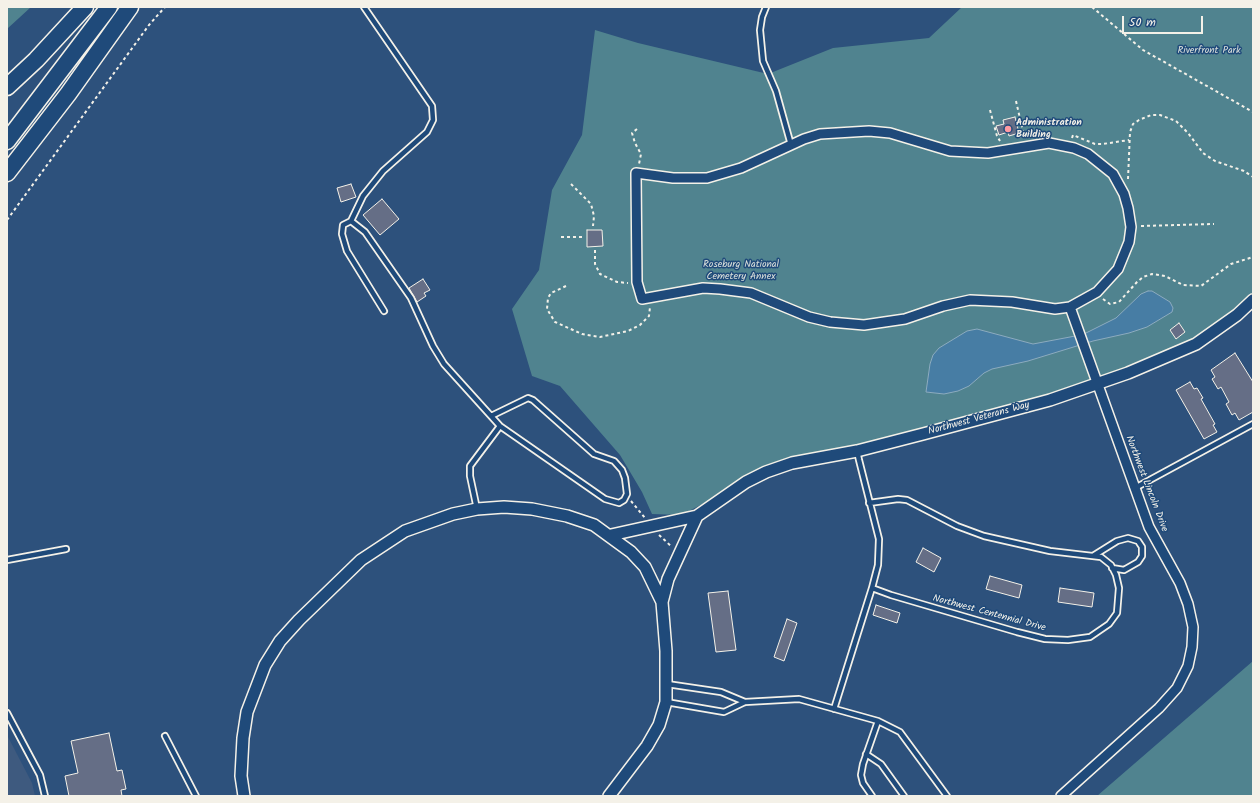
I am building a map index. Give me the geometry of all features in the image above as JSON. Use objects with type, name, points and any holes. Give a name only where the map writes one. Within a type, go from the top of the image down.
[{"type":"highway","points":[[7,87],[36,60],[85,7]]},
{"type":"highway","points":[[7,141],[109,7]]},
{"type":"highway","points":[[7,173],[68,94],[130,7]]},
{"type":"street","points":[[869,131],[890,133],[950,151],[988,153],[1049,143],[1068,146],[1088,154],[1113,174],[1124,194],[1131,226],[1129,242],[1118,270],[1097,292],[1070,307],[1055,309],[1012,302],[970,300],[943,306],[905,319],[864,325],[830,322],[809,317],[751,293],[720,289],[703,288],[642,299],[638,282],[636,173],[673,178],[707,178],[734,170],[792,145],[820,134],[869,131]]},
{"type":"street","name":"Northwest Veterans Way","points":[[611,536],[697,516],[746,482],[766,472],[792,463],[857,451],[1043,402],[1097,385],[1196,344],[1237,315],[1253,300]]},
{"type":"street","name":"Northwest Lincoln Drive","points":[[1061,796],[1169,699],[1184,678],[1188,666],[1192,647],[1193,626],[1188,604],[1180,583],[1149,526],[1070,307]]},
{"type":"street","points":[[244,796],[241,776],[243,738],[247,712],[265,665],[280,641],[326,591],[361,560],[381,545],[405,531],[453,514],[477,509],[532,509],[594,524],[631,552],[645,567],[662,602]]},
{"type":"street","points":[[609,796],[647,746],[658,725],[666,702],[666,651],[662,602],[668,579],[697,516]]},
{"type":"lane","points":[[364,7],[432,106],[433,120],[427,132],[383,171],[363,196],[351,221],[343,226],[342,234],[347,251],[384,310]]},
{"type":"lane","points":[[766,7],[762,17],[760,30],[763,61],[776,91],[792,145]]},
{"type":"lane","points":[[351,221],[365,232],[411,298],[433,346],[444,364],[500,426],[605,498],[619,503],[627,495],[625,478],[622,470],[614,461],[594,454],[533,400],[528,398],[492,416]]},
{"type":"lane","points":[[1135,488],[1253,424]]},
{"type":"lane","points":[[477,509],[470,476],[470,466],[500,426]]},
{"type":"lane","points":[[834,709],[878,565],[879,539],[857,451]]},
{"type":"lane","points":[[869,503],[898,499],[907,500],[958,526],[984,536],[1050,551],[1101,557],[1112,568],[1124,570],[1138,562],[1142,556],[1142,547],[1138,541],[1128,538],[1117,541],[1093,556]]},
{"type":"lane","points":[[7,560],[66,548]]},
{"type":"lane","name":"Northwest Centennial Drive","points":[[872,588],[1017,632],[1045,639],[1068,640],[1090,637],[1099,632],[1109,624],[1116,613],[1119,588],[1112,568]]},
{"type":"lane","points":[[666,684],[721,692],[745,702]]},
{"type":"lane","points":[[666,702],[724,712],[745,702],[799,699],[878,721],[900,732],[947,796]]},
{"type":"lane","points":[[7,713],[40,775],[45,796]]},
{"type":"lane","points":[[872,796],[863,783],[861,775],[866,754],[878,721]]},
{"type":"lane","points":[[165,736],[196,796]]},
{"type":"lane","points":[[866,754],[881,764],[904,796]]},
{"type":"path","points":[[7,220],[149,25],[164,7]]},
{"type":"path","points":[[1092,7],[1143,50],[1253,112]]},
{"type":"path","points":[[1016,101],[1026,147]]},
{"type":"path","points":[[990,110],[997,136],[1002,142]]},
{"type":"path","points":[[1124,194],[1131,189],[1128,180],[1129,140],[1133,124],[1138,120],[1151,115],[1176,121],[1183,127],[1203,153],[1215,161],[1244,171],[1253,177]]},
{"type":"path","points":[[636,173],[641,154],[632,133],[637,129]]},
{"type":"path","points":[[1068,146],[1073,135],[1095,144],[1129,140]]},
{"type":"path","points":[[1017,137],[1024,136]]},
{"type":"path","points":[[572,184],[591,204],[594,216],[593,226]]},
{"type":"path","points":[[1131,226],[1214,224]]},
{"type":"path","points":[[561,237],[584,237]]},
{"type":"path","points":[[594,250],[595,264],[600,274],[617,282],[638,282]]},
{"type":"path","points":[[1097,292],[1110,304],[1116,303],[1143,276],[1152,274],[1165,276],[1183,285],[1201,286],[1231,264],[1253,258]]},
{"type":"path","points":[[566,286],[551,294],[548,298],[546,304],[548,314],[555,322],[565,328],[587,335],[600,337],[615,335],[640,325],[649,316],[649,298]]},
{"type":"shaded area","points":[[1152,291],[1170,302],[1173,308],[1172,312],[1147,327],[1129,333],[1093,341],[1028,361],[992,369],[984,373],[969,386],[958,391],[944,394],[926,392],[930,364],[933,355],[939,348],[967,331],[977,329],[1033,344],[1084,334],[1116,318],[1141,294]]},
{"type":"shaded area","points":[[7,735],[32,783],[35,796],[7,796]]},
{"type":"green space","points":[[7,7],[31,7],[7,29]]},
{"type":"green space","name":"Roseburg National Cemetery Annex","points":[[962,7],[1253,7],[1253,300],[1196,344],[1097,385],[792,463],[746,482],[681,515],[652,514],[642,492],[620,455],[560,386],[532,376],[512,309],[539,270],[552,190],[582,135],[595,30],[638,43],[768,74],[833,48],[929,38]]},
{"type":"green space","points":[[1253,661],[1253,796],[1097,796]]},
{"type":"building","name":"Administration Building","points":[[1015,117],[1019,133],[1009,136],[1008,132],[999,135],[996,126],[1004,124],[1003,120]]},
{"type":"building","points":[[351,184],[356,197],[341,202],[337,188]]},
{"type":"building","points":[[382,199],[399,219],[380,235],[363,215]]},
{"type":"building","points":[[587,230],[602,230],[603,246],[587,247]]},
{"type":"building","points":[[423,279],[430,290],[424,293],[426,296],[417,302],[409,288]]},
{"type":"building","points":[[1179,323],[1185,332],[1176,339],[1170,330]]},
{"type":"building","points":[[1235,353],[1253,382],[1253,412],[1239,420],[1235,413],[1232,415],[1226,404],[1229,402],[1221,387],[1218,389],[1212,379],[1215,377],[1211,370]]},
{"type":"building","points":[[1190,382],[1194,389],[1197,388],[1203,398],[1201,399],[1215,424],[1213,425],[1217,432],[1204,439],[1176,390]]},
{"type":"building","points":[[923,548],[941,558],[934,572],[916,562]]},
{"type":"building","points":[[990,576],[1022,585],[1019,598],[986,589]]},
{"type":"building","points":[[1060,588],[1094,593],[1092,607],[1058,602]]},
{"type":"building","points":[[728,591],[736,650],[716,652],[708,593]]},
{"type":"building","points":[[876,605],[900,613],[897,623],[873,615]]},
{"type":"building","points":[[787,619],[797,623],[784,661],[774,657]]},
{"type":"building","points":[[109,733],[117,771],[122,770],[126,789],[121,790],[122,796],[69,796],[65,776],[78,773],[71,741]]},
{"type":"place","name":"Administration Building","points":[[1008,129]]},
{"type":"park label","name":"Riverfront Park","points":[[1209,51]]}]
